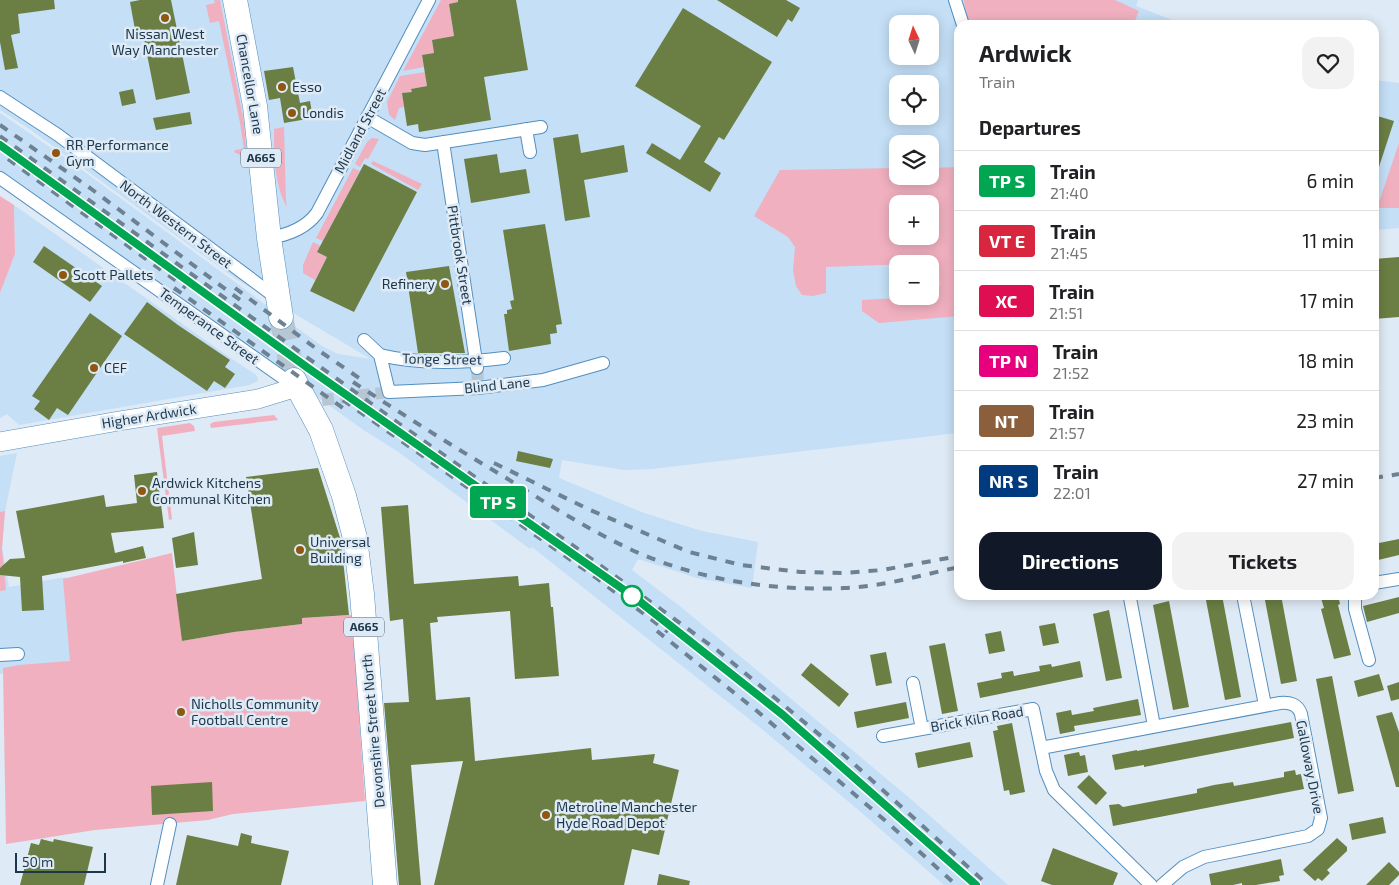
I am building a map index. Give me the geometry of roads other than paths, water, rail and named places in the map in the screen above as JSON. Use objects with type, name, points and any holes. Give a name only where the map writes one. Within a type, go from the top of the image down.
[{"type":"highway","name":"Chancellor Lane","points":[[235,0],[255,106],[269,238],[280,308]]},
{"type":"highway","name":"Devonshire Street North","points":[[304,393],[321,430],[335,469],[355,538],[385,885]]},
{"type":"street","name":"Midland Street","points":[[269,238],[280,236],[310,222],[317,213],[429,0]]},
{"type":"street","points":[[955,0],[961,20]]},
{"type":"street","name":"North Western Street","points":[[0,97],[58,135],[280,308]]},
{"type":"street","points":[[367,117],[412,143],[424,145],[541,127]]},
{"type":"street","points":[[526,129],[530,152]]},
{"type":"street","name":"Pittbrook Street","points":[[443,142],[477,364]]},
{"type":"street","name":"Temperance Street","points":[[0,178],[304,393]]},
{"type":"street","points":[[364,340],[380,355]]},
{"type":"street","name":"Tonge Street","points":[[380,355],[419,361],[477,364],[504,358]]},
{"type":"street","name":"Blind Lane","points":[[380,355],[389,392],[544,380],[603,363]]},
{"type":"street","name":"Higher Ardwick","points":[[0,442],[119,421],[304,393]]},
{"type":"street","points":[[1379,582],[1399,579]]},
{"type":"street","points":[[1130,600],[1154,726]]},
{"type":"street","points":[[1244,600],[1265,705]]},
{"type":"street","points":[[1355,600],[1355,609],[1369,660]]},
{"type":"street","points":[[0,655],[18,654]]},
{"type":"street","points":[[913,682],[922,729]]},
{"type":"street","name":"Galloway Drive","points":[[1041,748],[1265,705],[1286,702],[1300,710],[1321,818],[1318,830],[1308,836],[1204,857],[1183,867],[1162,885]]},
{"type":"street","name":"Brick Kiln Road","points":[[883,736],[1033,709],[1046,771],[1054,790],[1151,885]]},
{"type":"street","points":[[157,885],[170,824]]},
{"type":"tunnel","points":[[281,317],[294,380]]},
{"type":"tunnel","points":[[477,368],[478,382]]},
{"type":"tunnel","points":[[322,400],[389,392]]},
{"type":"railway","points":[[0,125],[90,188],[240,300]]},
{"type":"railway","points":[[0,136],[717,650],[844,755],[988,885]]},
{"type":"railway","points":[[0,145],[21,159]]},
{"type":"railway","points":[[8,159],[186,288]]},
{"type":"railway","points":[[180,275],[355,401]]},
{"type":"railway","points":[[174,288],[347,411]]},
{"type":"railway","points":[[235,288],[318,350],[365,382]]},
{"type":"railway","points":[[353,382],[446,442],[588,527],[641,554],[690,571],[766,586],[818,589],[873,585],[954,568]]},
{"type":"railway","points":[[343,400],[595,577],[668,632]]},
{"type":"railway","points":[[494,463],[588,509],[689,552],[741,565],[800,572],[845,573],[882,570],[954,557]]},
{"type":"railway","points":[[1379,477],[1399,474]]},
{"type":"railway","points":[[665,621],[783,715],[976,885]]},
{"type":"railway","points":[[657,631],[757,711],[888,823],[956,885]]},
{"type":"train","points":[[0,145],[308,368],[634,597],[783,715],[976,885]]},
{"type":"place","name":"Nissan West Way Manchester","points":[[165,18]]},
{"type":"place","name":"Esso","points":[[282,87]]},
{"type":"place","name":"Londis","points":[[292,113]]},
{"type":"place","name":"RR Performance Gym","points":[[56,153]]},
{"type":"place","name":"Scott Pallets","points":[[63,275]]},
{"type":"place","name":"Refinery","points":[[445,284]]},
{"type":"place","name":"CEF","points":[[94,368]]},
{"type":"place","name":"Ardwick Kitchens Communal Kitchen","points":[[142,491]]},
{"type":"place","name":"Universal Building","points":[[300,550]]},
{"type":"place","name":"Nicholls Community Football Centre","points":[[181,712]]},
{"type":"place","name":"Metroline Manchester Hyde Road Depot","points":[[546,815]]}]
